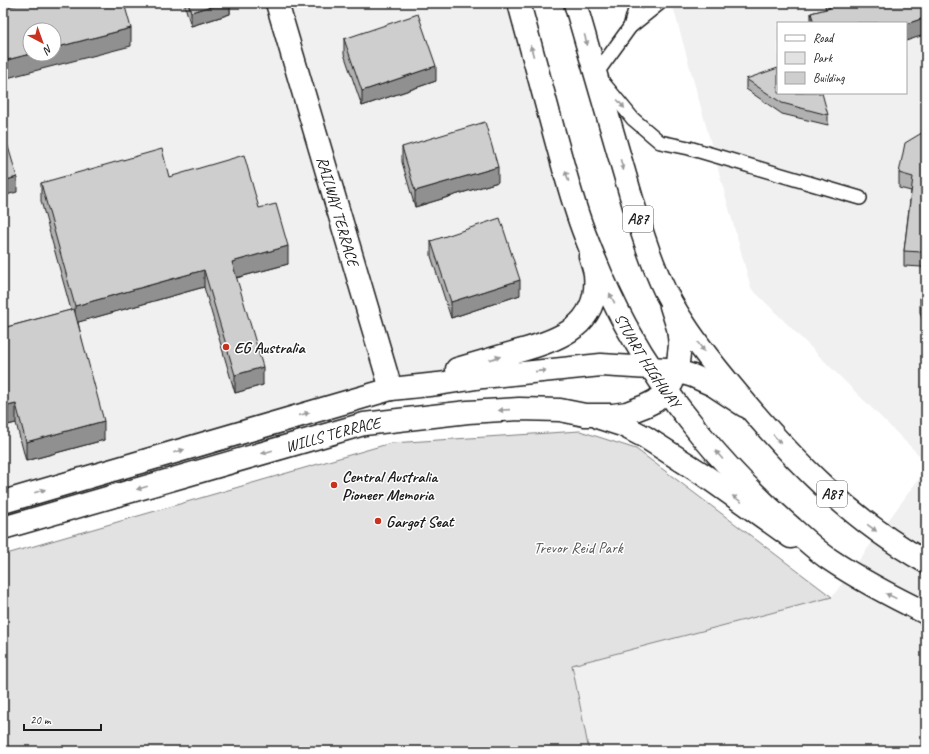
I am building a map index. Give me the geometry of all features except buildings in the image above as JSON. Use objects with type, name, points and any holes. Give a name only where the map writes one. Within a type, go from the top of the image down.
[{"type":"main road","name":"RAILWAY TERRACE","points":[[277,3],[400,420]]},
{"type":"main road","name":"STUART HIGHWAY","points":[[519,3],[566,172],[585,234],[609,294],[626,327],[667,391],[731,469],[764,504],[828,558],[884,593],[926,614]]},
{"type":"main road","name":"A87","points":[[575,3],[637,217],[654,265],[665,290],[680,316],[714,366],[788,451],[857,516],[889,540],[926,562]]},
{"type":"main road","points":[[391,389],[547,343],[565,335],[581,321],[588,311],[594,295],[595,274],[585,234]]},
{"type":"main road","points":[[665,290],[679,334],[680,345],[676,371],[667,391]]},
{"type":"main road","name":"WILLS TERRACE","points":[[3,502],[391,389],[490,376],[601,365],[666,368],[693,376],[713,385],[751,410]]},
{"type":"main road","name":"WILLS TERRACE","points":[[3,528],[364,424],[468,412],[519,409],[560,410],[585,415],[613,415],[627,413],[650,404],[667,391]]},
{"type":"main road","points":[[585,415],[622,425],[645,437],[704,475],[786,534],[828,558]]},
{"type":"lane","points":[[630,27],[637,3]]},
{"type":"lane","points":[[660,3],[630,27],[596,74],[633,119],[660,142],[689,148],[860,198]]},
{"type":"shaded area","points":[[3,3],[519,3],[595,274],[579,331],[547,343],[3,502]]},
{"type":"shaded area","points":[[672,3],[926,3],[926,462],[751,288]]},
{"type":"shaded area","points":[[926,469],[926,751],[589,751],[572,665],[832,597]]},
{"type":"green space","name":"Trevor Reid Park","points":[[580,431],[636,449],[832,597],[572,665],[589,751],[3,751],[3,555],[391,443]]},
{"type":"place","name":"EG Australia","points":[[226,347]]},
{"type":"place","name":"Central Australia Pioneer Memoria","points":[[334,485]]},
{"type":"place","name":"Gargot Seat","points":[[378,521]]}]
